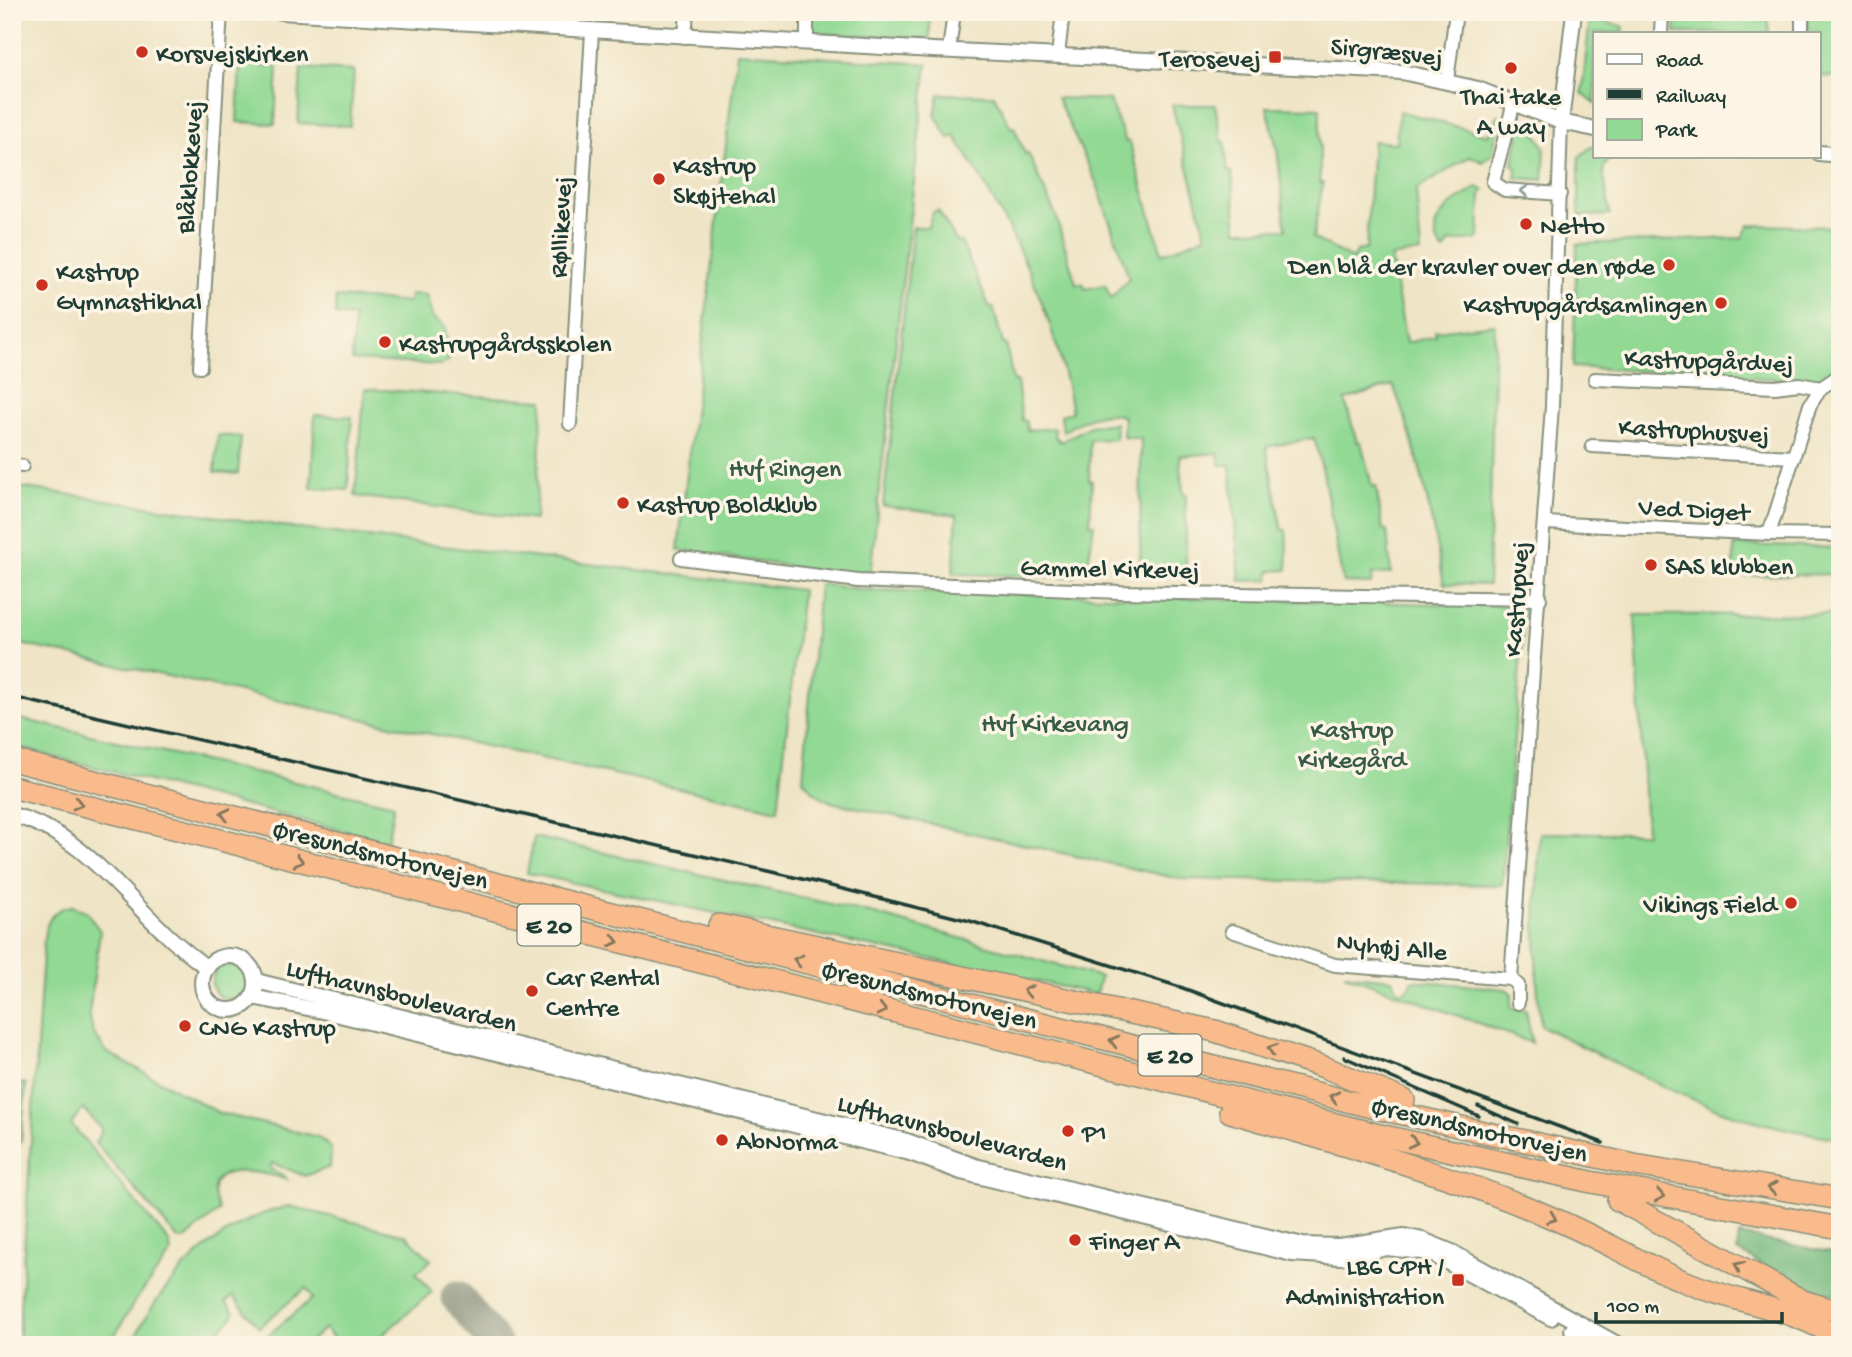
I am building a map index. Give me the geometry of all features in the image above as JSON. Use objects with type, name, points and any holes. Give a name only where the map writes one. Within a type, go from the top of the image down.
[{"type":"highway","name":"Øresundsmotorvejen","points":[[12,760],[1375,1108],[1634,1165],[1840,1199]]},
{"type":"highway","name":"Øresundsmotorvejen","points":[[12,787],[1375,1134],[1591,1182],[1774,1218],[1840,1228]]},
{"type":"highway","points":[[505,884],[580,895],[1215,1031],[1324,1067],[1404,1100]]},
{"type":"highway","points":[[1085,1062],[1187,1099],[1409,1166],[1488,1194],[1556,1220],[1685,1282],[1810,1322],[1840,1339]]},
{"type":"highway","points":[[1618,1200],[1803,1301],[1834,1307]]},
{"type":"street","name":"Blåklokkevej","points":[[200,367],[221,12]]},
{"type":"street","name":"Sirgræsvej","points":[[281,12],[484,18],[592,32],[1402,72],[1447,81],[1514,102],[1561,122],[1593,129]]},
{"type":"street","points":[[572,30],[574,12]]},
{"type":"street","points":[[685,37],[687,12]]},
{"type":"street","points":[[807,12],[807,42]]},
{"type":"street","points":[[949,51],[954,12]]},
{"type":"street","points":[[1058,55],[1063,12]]},
{"type":"street","points":[[1447,81],[1456,12]]},
{"type":"street","name":"Kastrupvej","points":[[1518,1003],[1518,985],[1511,979],[1545,523],[1561,122],[1574,12]]},
{"type":"street","points":[[1661,32],[1662,12]]},
{"type":"street","points":[[1802,12],[1802,32]]},
{"type":"street","name":"Røllikevej","points":[[570,424],[592,32]]},
{"type":"street","points":[[1514,102],[1493,182],[1506,190],[1560,194]]},
{"type":"street","points":[[1820,153],[1840,155]]},
{"type":"street","points":[[1769,534],[1810,405],[1821,388],[1840,375]]},
{"type":"street","name":"Kastrupgårdvej","points":[[1595,379],[1775,387],[1799,384],[1821,388]]},
{"type":"street","name":"Kastruphusvej","points":[[1592,446],[1794,457]]},
{"type":"street","name":"Ved Diget","points":[[1545,523],[1840,535]]},
{"type":"street","name":"Gammel Kirkevej","points":[[681,558],[858,581],[1120,592],[1540,598]]},
{"type":"street","points":[[12,815],[51,830],[74,843],[166,934],[207,968]]},
{"type":"street","name":"Nyhøj Alle","points":[[1232,931],[1335,965],[1511,979]]},
{"type":"street","points":[[220,958],[237,958],[251,968],[256,981],[252,997],[239,1008],[231,1010],[214,1006],[204,993],[202,984],[207,968],[220,958]]},
{"type":"street","name":"Lufthavnsboulevarden","points":[[256,981],[907,1141],[975,1166],[1303,1245],[1339,1246],[1404,1236],[1423,1240],[1444,1248],[1619,1345]]},
{"type":"street","name":"Lufthavnsboulevarden","points":[[252,997],[302,1006],[910,1153],[961,1172],[1292,1254],[1339,1257],[1387,1248],[1430,1252],[1598,1345]]},
{"type":"green space","points":[[810,12],[930,12],[930,39],[810,33]]},
{"type":"green space","points":[[1675,12],[1768,12],[1769,32],[1675,32]]},
{"type":"green space","points":[[1808,12],[1840,12],[1840,77],[1820,76],[1820,32],[1808,32]]},
{"type":"green space","points":[[1590,17],[1624,27],[1623,32],[1593,32],[1593,102],[1582,93]]},
{"type":"green space","name":"Hvf Ringen","points":[[737,52],[927,64],[870,575],[821,571],[678,550]]},
{"type":"green space","points":[[240,65],[278,67],[275,124],[237,122]]},
{"type":"green space","points":[[301,68],[354,71],[350,126],[298,123]]},
{"type":"green space","points":[[939,94],[994,95],[1011,128],[1014,127],[1025,154],[1028,153],[1056,216],[1076,284],[1083,283],[1085,289],[1105,285],[1111,298],[1129,278],[1097,184],[1057,98],[1109,100],[1126,142],[1129,141],[1162,254],[1206,236],[1172,105],[1215,105],[1222,142],[1225,142],[1228,172],[1232,172],[1237,230],[1286,229],[1277,148],[1267,107],[1320,108],[1320,183],[1323,183],[1313,238],[1352,259],[1357,251],[1366,249],[1373,141],[1396,143],[1399,111],[1488,135],[1497,115],[1500,116],[1492,155],[1483,162],[1471,156],[1416,190],[1421,252],[1391,257],[1406,343],[1436,336],[1435,331],[1495,324],[1488,585],[1444,584],[1417,458],[1393,385],[1345,400],[1357,442],[1361,442],[1372,487],[1376,486],[1383,530],[1387,531],[1391,573],[1372,575],[1371,584],[1343,583],[1323,472],[1314,438],[1266,447],[1282,530],[1286,530],[1288,570],[1270,571],[1269,580],[1240,581],[1230,465],[1220,465],[1218,453],[1180,456],[1183,493],[1186,494],[1186,571],[1172,569],[1172,576],[1140,573],[1141,439],[1123,437],[1124,417],[1109,414],[1092,417],[1063,432],[1061,415],[1072,412],[1064,374],[1042,303],[1028,268],[994,201],[955,136],[949,138],[935,115]]},
{"type":"green space","points":[[1520,126],[1535,131],[1545,149],[1543,180],[1516,178],[1517,168],[1513,164]]},
{"type":"green space","points":[[1593,147],[1593,158],[1610,158],[1603,169],[1610,215],[1579,216],[1579,157]]},
{"type":"green space","points":[[1478,187],[1484,191],[1481,194],[1479,237],[1476,240],[1450,242],[1444,251],[1437,240],[1437,221],[1451,205]]},
{"type":"green space","points":[[938,210],[957,242],[961,242],[990,308],[993,307],[1003,344],[1006,344],[1013,381],[1017,381],[1022,420],[1026,421],[1027,430],[1055,428],[1055,436],[1061,442],[1090,426],[1115,423],[1116,439],[1090,440],[1090,524],[1094,524],[1088,564],[1076,563],[1075,577],[953,574],[957,515],[883,506],[913,227],[928,227],[932,213]]},
{"type":"green space","points":[[1749,225],[1840,227],[1840,366],[1815,381],[1573,367],[1577,244],[1742,238]]},
{"type":"green space","points":[[410,294],[426,295],[432,317],[445,327],[449,360],[441,365],[352,360],[354,317],[335,315],[336,297],[409,302]]},
{"type":"green space","points":[[365,389],[543,400],[535,520],[355,496]]},
{"type":"green space","points":[[315,415],[352,417],[348,490],[311,488]]},
{"type":"green space","points":[[218,435],[241,437],[238,474],[215,472]]},
{"type":"green space","points":[[12,486],[302,529],[802,590],[778,810],[12,642]]},
{"type":"green space","points":[[1734,545],[1840,548],[1840,574],[1734,576]]},
{"type":"green space","points":[[819,584],[868,590],[1525,606],[1502,885],[1180,879],[831,802],[815,793],[803,780]]},
{"type":"green space","points":[[1840,614],[1840,1139],[1768,1124],[1701,1103],[1541,1026],[1536,930],[1540,833],[1646,833],[1635,615]]},
{"type":"green space","points":[[12,717],[394,805],[387,842],[12,746]]},
{"type":"green space","points":[[534,837],[874,914],[1100,977],[1096,994],[527,873]]},
{"type":"green space","points":[[72,906],[86,911],[100,931],[89,1014],[93,1032],[106,1052],[219,1113],[318,1137],[331,1148],[330,1167],[305,1176],[272,1163],[270,1169],[285,1176],[287,1180],[243,1172],[221,1176],[215,1183],[214,1194],[219,1211],[184,1240],[179,1240],[95,1143],[102,1129],[83,1109],[71,1124],[169,1242],[171,1253],[135,1301],[109,1345],[18,1345],[44,937],[52,916],[60,909]]},
{"type":"green space","points":[[229,965],[241,970],[246,982],[241,994],[229,999],[217,994],[212,982],[217,970]]},
{"type":"green space","points":[[1344,974],[1392,979],[1398,991],[1407,991],[1413,980],[1506,989],[1512,994],[1511,1008],[1526,1010],[1532,1043]]},
{"type":"green space","points":[[12,1083],[26,1084],[21,1142],[12,1141]]},
{"type":"green space","points":[[289,1206],[406,1235],[431,1260],[416,1273],[432,1292],[371,1345],[339,1345],[325,1328],[306,1345],[256,1345],[313,1298],[306,1288],[259,1327],[233,1296],[226,1302],[234,1312],[231,1320],[201,1345],[131,1345],[158,1298],[195,1257],[239,1225]]},
{"type":"green space","points":[[1739,1235],[1840,1254],[1840,1294],[1813,1293],[1737,1251]]},
{"type":"taxiway","points":[[457,1297],[496,1345]]},
{"type":"tunnel","points":[[1480,1136],[1549,1168]]},
{"type":"railway","points":[[12,697],[811,881],[970,921],[1180,987],[1603,1143]]},
{"type":"railway","points":[[1344,1057],[1479,1116]]},
{"type":"railway","points":[[1478,1106],[1518,1124]]},
{"type":"place","name":"Korsvejskirken","points":[[142,52]]},
{"type":"place","name":"Terosevej","points":[[1275,57]]},
{"type":"place","name":"Thai take A way","points":[[1511,68]]},
{"type":"place","name":"Kastrup Skøjtehal","points":[[659,179]]},
{"type":"place","name":"Netto","points":[[1526,224]]},
{"type":"place","name":"Den blå der kravler over den røde","points":[[1669,265]]},
{"type":"place","name":"Kastrup Gymnastikhal","points":[[42,285]]},
{"type":"place","name":"Kastrupgårdsamlingen","points":[[1721,303]]},
{"type":"place","name":"Kastrupgårdsskolen","points":[[385,342]]},
{"type":"place","name":"Kastrup Boldklub","points":[[623,503]]},
{"type":"place","name":"SAS klubben","points":[[1651,565]]},
{"type":"place","name":"Vikings Field","points":[[1791,903]]},
{"type":"place","name":"Car Rental Centre","points":[[532,991]]},
{"type":"place","name":"CNG Kastrup","points":[[185,1026]]},
{"type":"place","name":"P1","points":[[1068,1131]]},
{"type":"place","name":"AbNorma","points":[[722,1140]]},
{"type":"place","name":"Finger A","points":[[1075,1240]]},
{"type":"place","name":"LB6 CPH / Administration","points":[[1458,1280]]},
{"type":"park label","name":"Hvf Kirkevang","points":[[1055,722]]},
{"type":"park label","name":"Kastrup Kirkegård","points":[[1352,743]]}]
